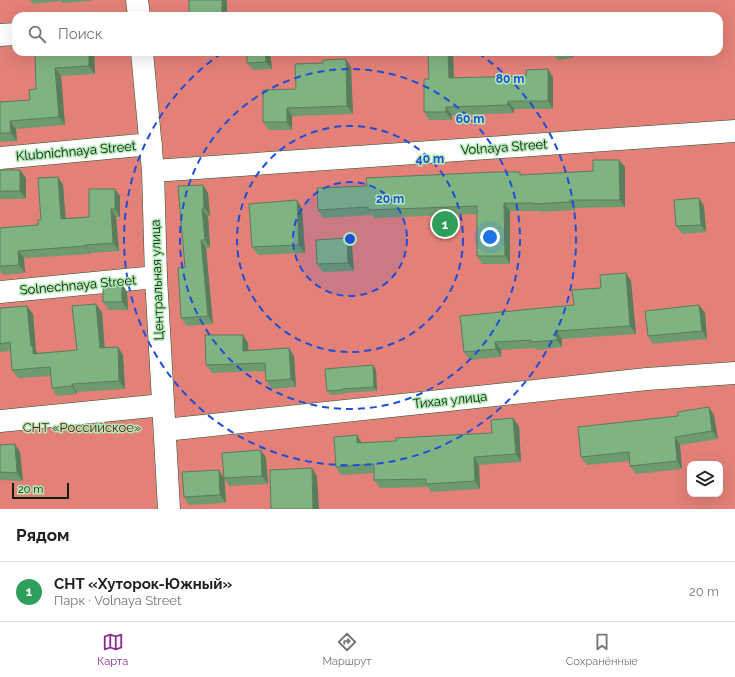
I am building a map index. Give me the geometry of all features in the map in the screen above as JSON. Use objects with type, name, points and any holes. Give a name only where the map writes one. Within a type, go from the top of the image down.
[{"type":"street","points":[[138,0],[139,12]]},
{"type":"street","points":[[0,35],[12,34]]},
{"type":"street","name":"Центральная улица","points":[[142,56],[153,171],[162,405],[169,509]]},
{"type":"street","name":"Volnaya Street","points":[[153,171],[735,131]]},
{"type":"street","name":"Klubnichnaya Street","points":[[0,158],[151,144]]},
{"type":"street","name":"Solnechnaya Street","points":[[0,292],[156,278]]},
{"type":"street","name":"Тихая улица","points":[[164,430],[647,379],[735,373]]},
{"type":"street","points":[[0,421],[162,405]]},
{"type":"green space","name":"СНТ «Российское»","points":[[0,0],[735,0],[735,509],[0,509]]},
{"type":"building","points":[[189,0],[222,0],[222,12],[189,12]]},
{"type":"building","points":[[35,56],[89,56],[89,66],[55,68],[59,117],[10,121],[11,133],[0,133],[0,102],[30,100],[29,90],[36,89]]},
{"type":"building","points":[[247,56],[265,56],[266,62],[247,63]]},
{"type":"building","points":[[428,56],[448,56],[449,78],[526,76],[526,70],[548,69],[548,101],[508,101],[508,105],[446,107],[446,112],[424,112],[424,79],[429,79]]},
{"type":"building","points":[[346,59],[347,106],[287,108],[287,122],[263,122],[263,90],[296,89],[295,64],[323,63],[323,60]]},
{"type":"building","points":[[593,160],[619,160],[620,200],[570,200],[570,202],[534,204],[504,203],[505,256],[477,256],[477,206],[368,210],[368,207],[318,210],[317,188],[367,186],[366,178],[495,172],[520,172],[520,175],[593,171]]},
{"type":"building","points":[[0,170],[20,170],[20,191],[0,191]]},
{"type":"building","points":[[58,177],[61,219],[89,217],[89,189],[115,189],[115,209],[111,209],[113,243],[18,251],[19,265],[0,266],[0,228],[38,225],[38,220],[41,220],[38,178]]},
{"type":"building","points":[[203,185],[204,208],[202,209],[205,240],[201,240],[208,316],[181,318],[178,268],[185,267],[178,186]]},
{"type":"building","points":[[699,198],[701,225],[676,226],[674,200]]},
{"type":"building","points":[[297,200],[299,245],[252,247],[249,204]]},
{"type":"building","points":[[347,238],[348,263],[317,264],[316,240]]},
{"type":"building","points":[[626,273],[630,326],[556,331],[557,340],[495,342],[496,349],[464,352],[460,316],[574,305],[572,290],[601,288],[600,275]]},
{"type":"building","points":[[122,284],[122,302],[103,302],[103,286]]},
{"type":"building","points":[[96,304],[100,348],[118,347],[119,381],[72,384],[72,386],[52,388],[50,367],[12,370],[10,342],[0,344],[0,308],[27,306],[33,354],[77,350],[72,306]]},
{"type":"building","points":[[699,305],[702,331],[648,336],[645,311]]},
{"type":"building","points":[[205,335],[243,335],[243,351],[289,348],[291,379],[266,381],[265,363],[206,365]]},
{"type":"building","points":[[373,365],[374,387],[327,391],[325,369]]},
{"type":"building","points":[[709,407],[712,431],[675,437],[677,461],[630,466],[629,452],[581,457],[578,427],[678,416],[678,412]]},
{"type":"building","points":[[513,418],[516,454],[474,457],[475,481],[426,484],[426,479],[374,480],[374,464],[336,467],[334,437],[357,435],[357,443],[396,441],[396,438],[492,433],[491,420]]},
{"type":"building","points":[[15,444],[17,473],[0,472],[0,445]]},
{"type":"building","points":[[261,450],[262,476],[224,478],[222,453]]},
{"type":"building","points":[[312,468],[313,509],[271,509],[270,470]]},
{"type":"building","points":[[219,470],[220,495],[184,497],[182,472]]},
{"type":"place","name":"СНТ «Хуторок-Южный»","points":[[445,224]]}]
